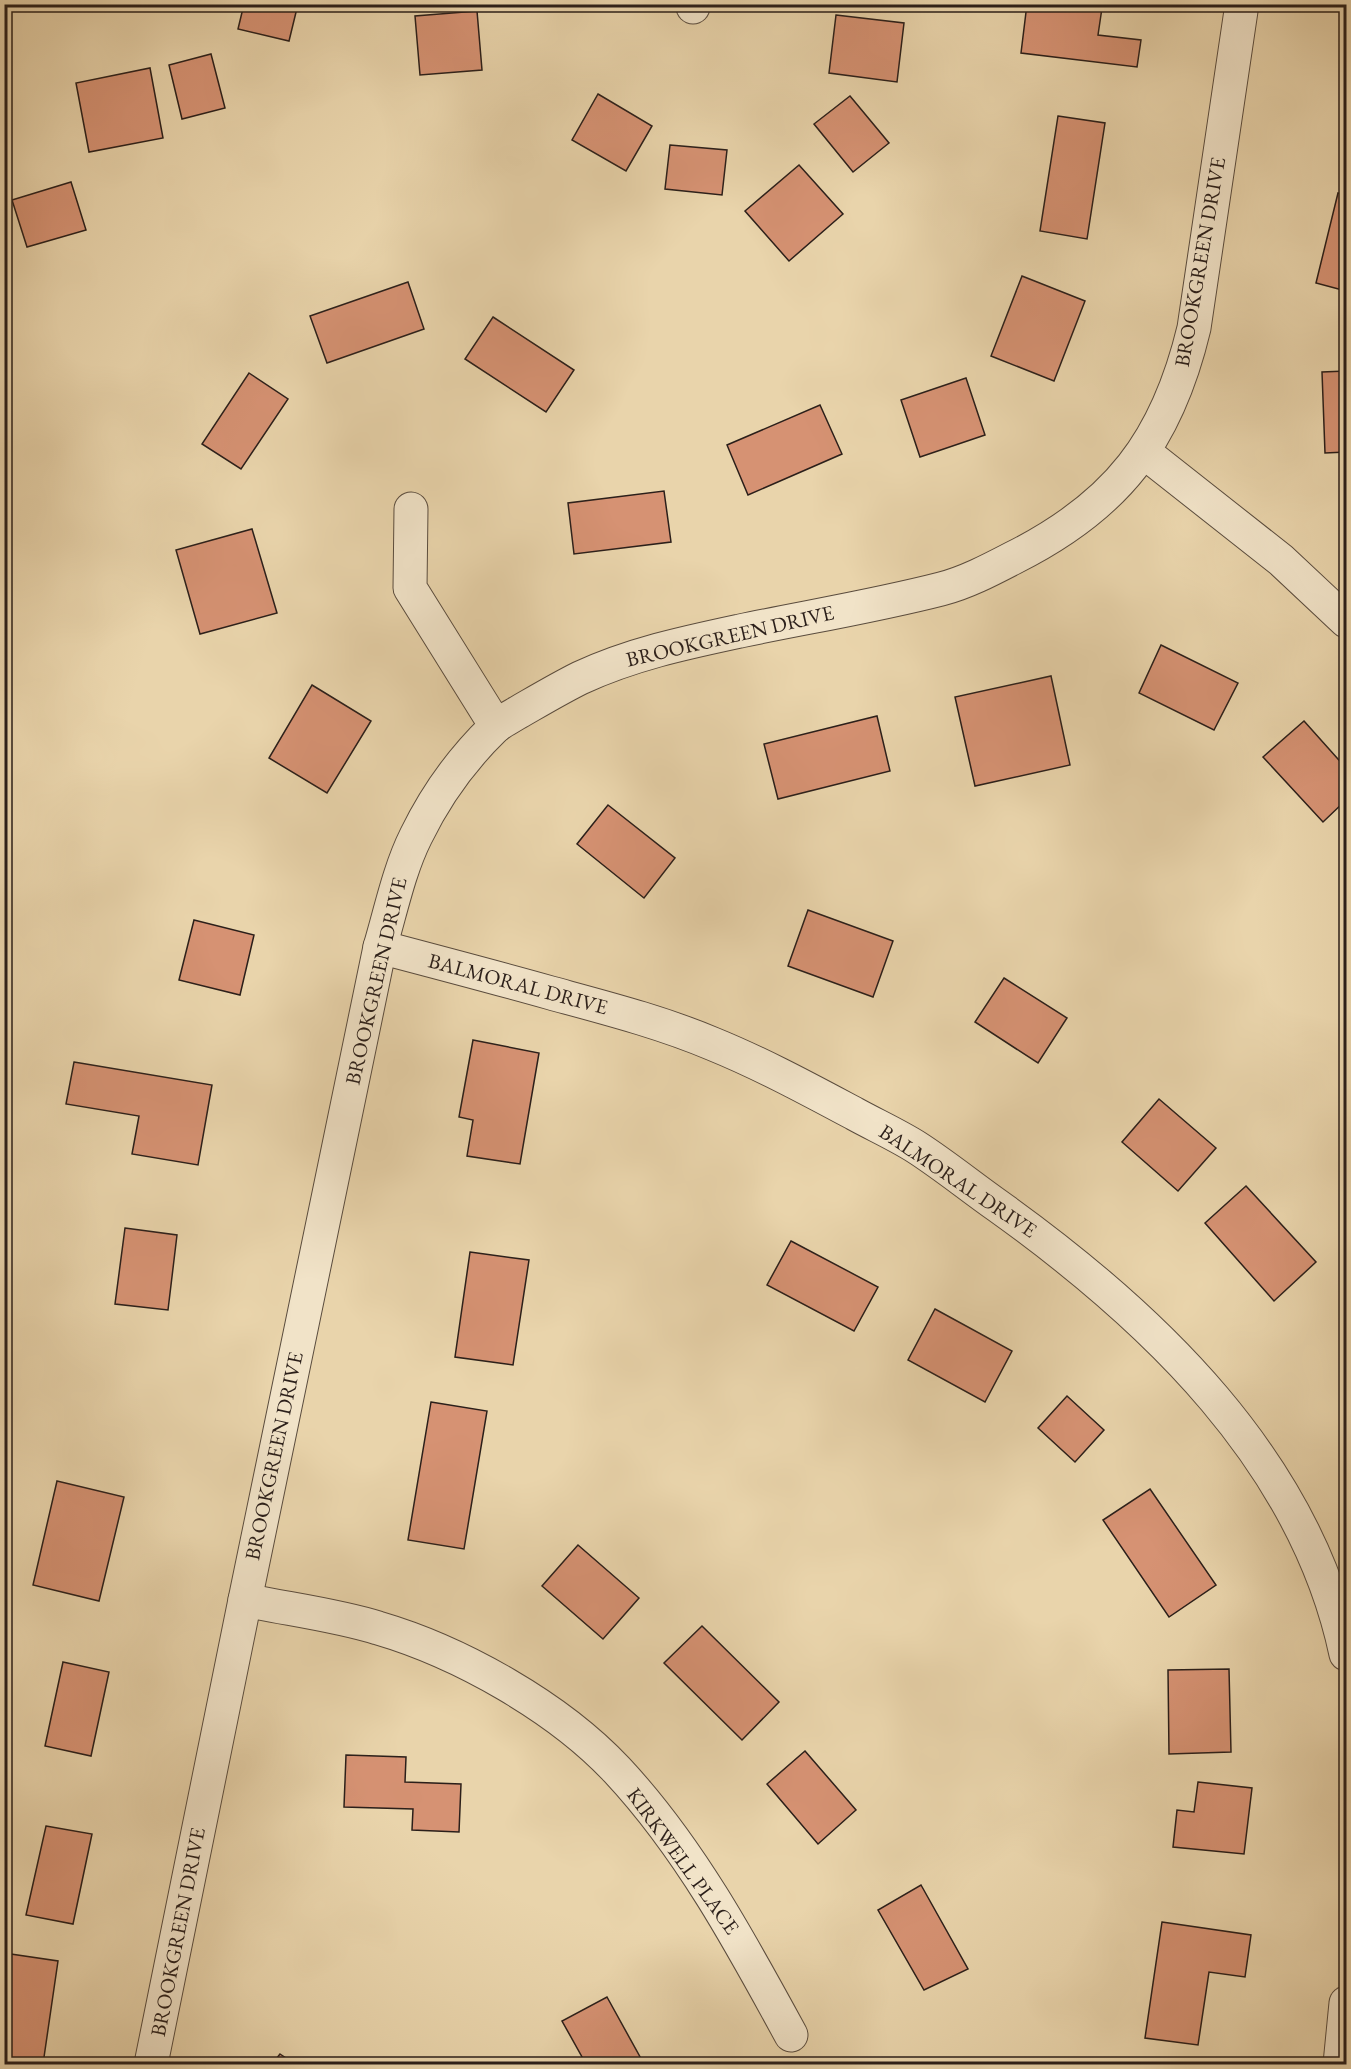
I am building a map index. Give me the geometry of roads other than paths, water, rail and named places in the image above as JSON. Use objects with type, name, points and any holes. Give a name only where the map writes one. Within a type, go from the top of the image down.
[{"type":"street","name":"BROOKGREEN DRIVE","points":[[151,2064],[380,947],[400,878],[415,838],[432,806],[460,766],[496,726],[569,684],[609,665],[666,646],[944,588],[991,569],[1033,548],[1097,505],[1124,478],[1144,452],[1176,389],[1194,328],[1242,4]]},
{"type":"street","points":[[1144,452],[1281,560],[1347,621]]},
{"type":"street","points":[[411,509],[410,588],[496,726]]},
{"type":"street","name":"BALMORAL DRIVE","points":[[380,947],[631,1014],[712,1043],[788,1078],[915,1147],[1053,1245],[1118,1301],[1180,1360],[1223,1407],[1269,1471],[1306,1537],[1323,1575],[1347,1654]]},
{"type":"street","name":"KIRKWELL PLACE","points":[[245,1600],[376,1627],[422,1643],[469,1664],[575,1731],[616,1769],[653,1812],[735,1931],[791,2034]]},
{"type":"street","points":[[1343,2049],[1347,2003]]}]
